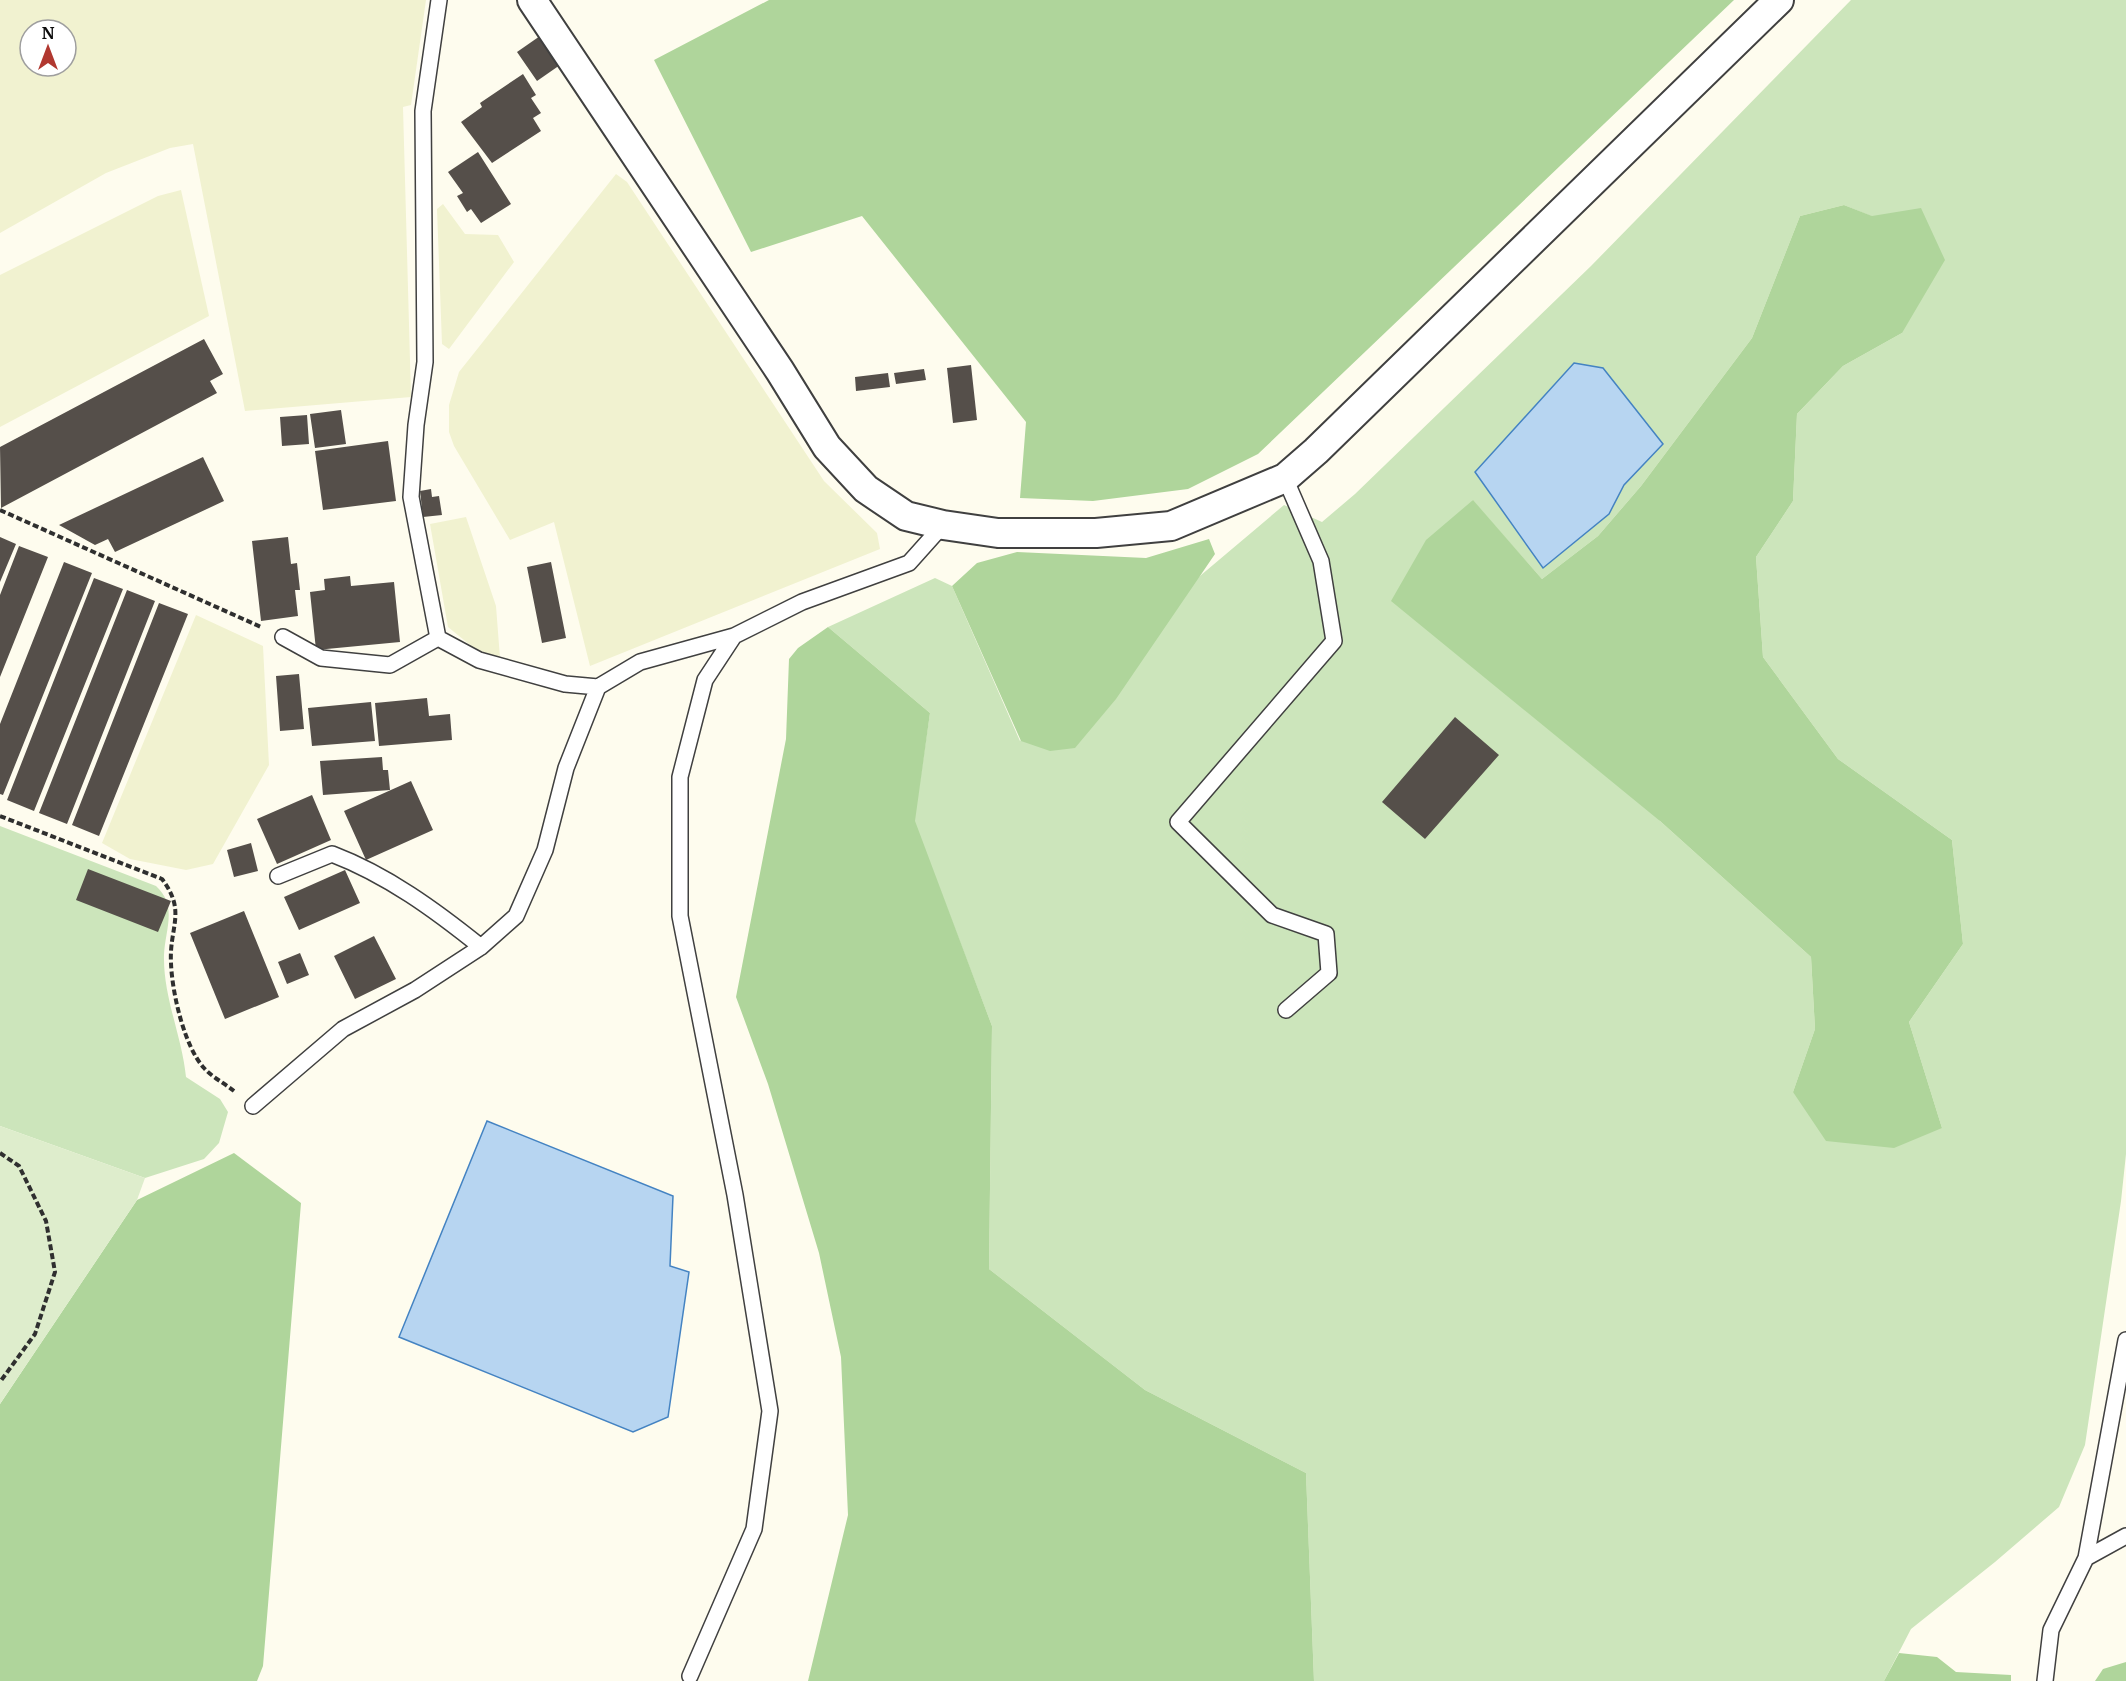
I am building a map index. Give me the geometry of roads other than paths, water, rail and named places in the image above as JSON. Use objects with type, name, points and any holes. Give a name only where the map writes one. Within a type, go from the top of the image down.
[{"type":"street","points":[[532,0],[780,371],[827,447],[866,489],[906,516],[943,525],[998,533],[1096,533],[1171,526],[1285,478],[1316,451],[1779,0]]},
{"type":"lane","points":[[438,638],[411,497],[416,425],[425,362],[423,111],[439,0]]},
{"type":"lane","points":[[1285,478],[1321,561],[1334,641],[1178,822],[1272,915],[1326,934],[1329,973],[1286,1010]]},
{"type":"lane","points":[[438,638],[479,660],[565,684],[598,687],[640,662],[734,636],[802,602],[909,563],[943,525]]},
{"type":"lane","points":[[690,1676],[754,1529],[770,1411],[735,1196],[680,916],[680,777],[705,680],[734,636]]},
{"type":"lane","points":[[283,637],[321,658],[390,665],[438,638]]},
{"type":"lane","points":[[254,1106],[343,1029],[415,990],[481,947],[516,916],[545,850],[566,768],[598,687]]},
{"type":"lane","points":[[278,876],[332,854],[366,867],[439,914],[481,947]]},
{"type":"lane","points":[[2045,1681],[2051,1630],[2086,1558],[2126,1340]]},
{"type":"lane","points":[[2086,1558],[2126,1536]]},
{"type":"water","points":[[1574,363],[1603,368],[1663,444],[1624,485],[1609,514],[1543,568],[1475,472]]},
{"type":"water","points":[[487,1121],[673,1196],[670,1266],[689,1272],[668,1417],[633,1432],[399,1337]]}]
